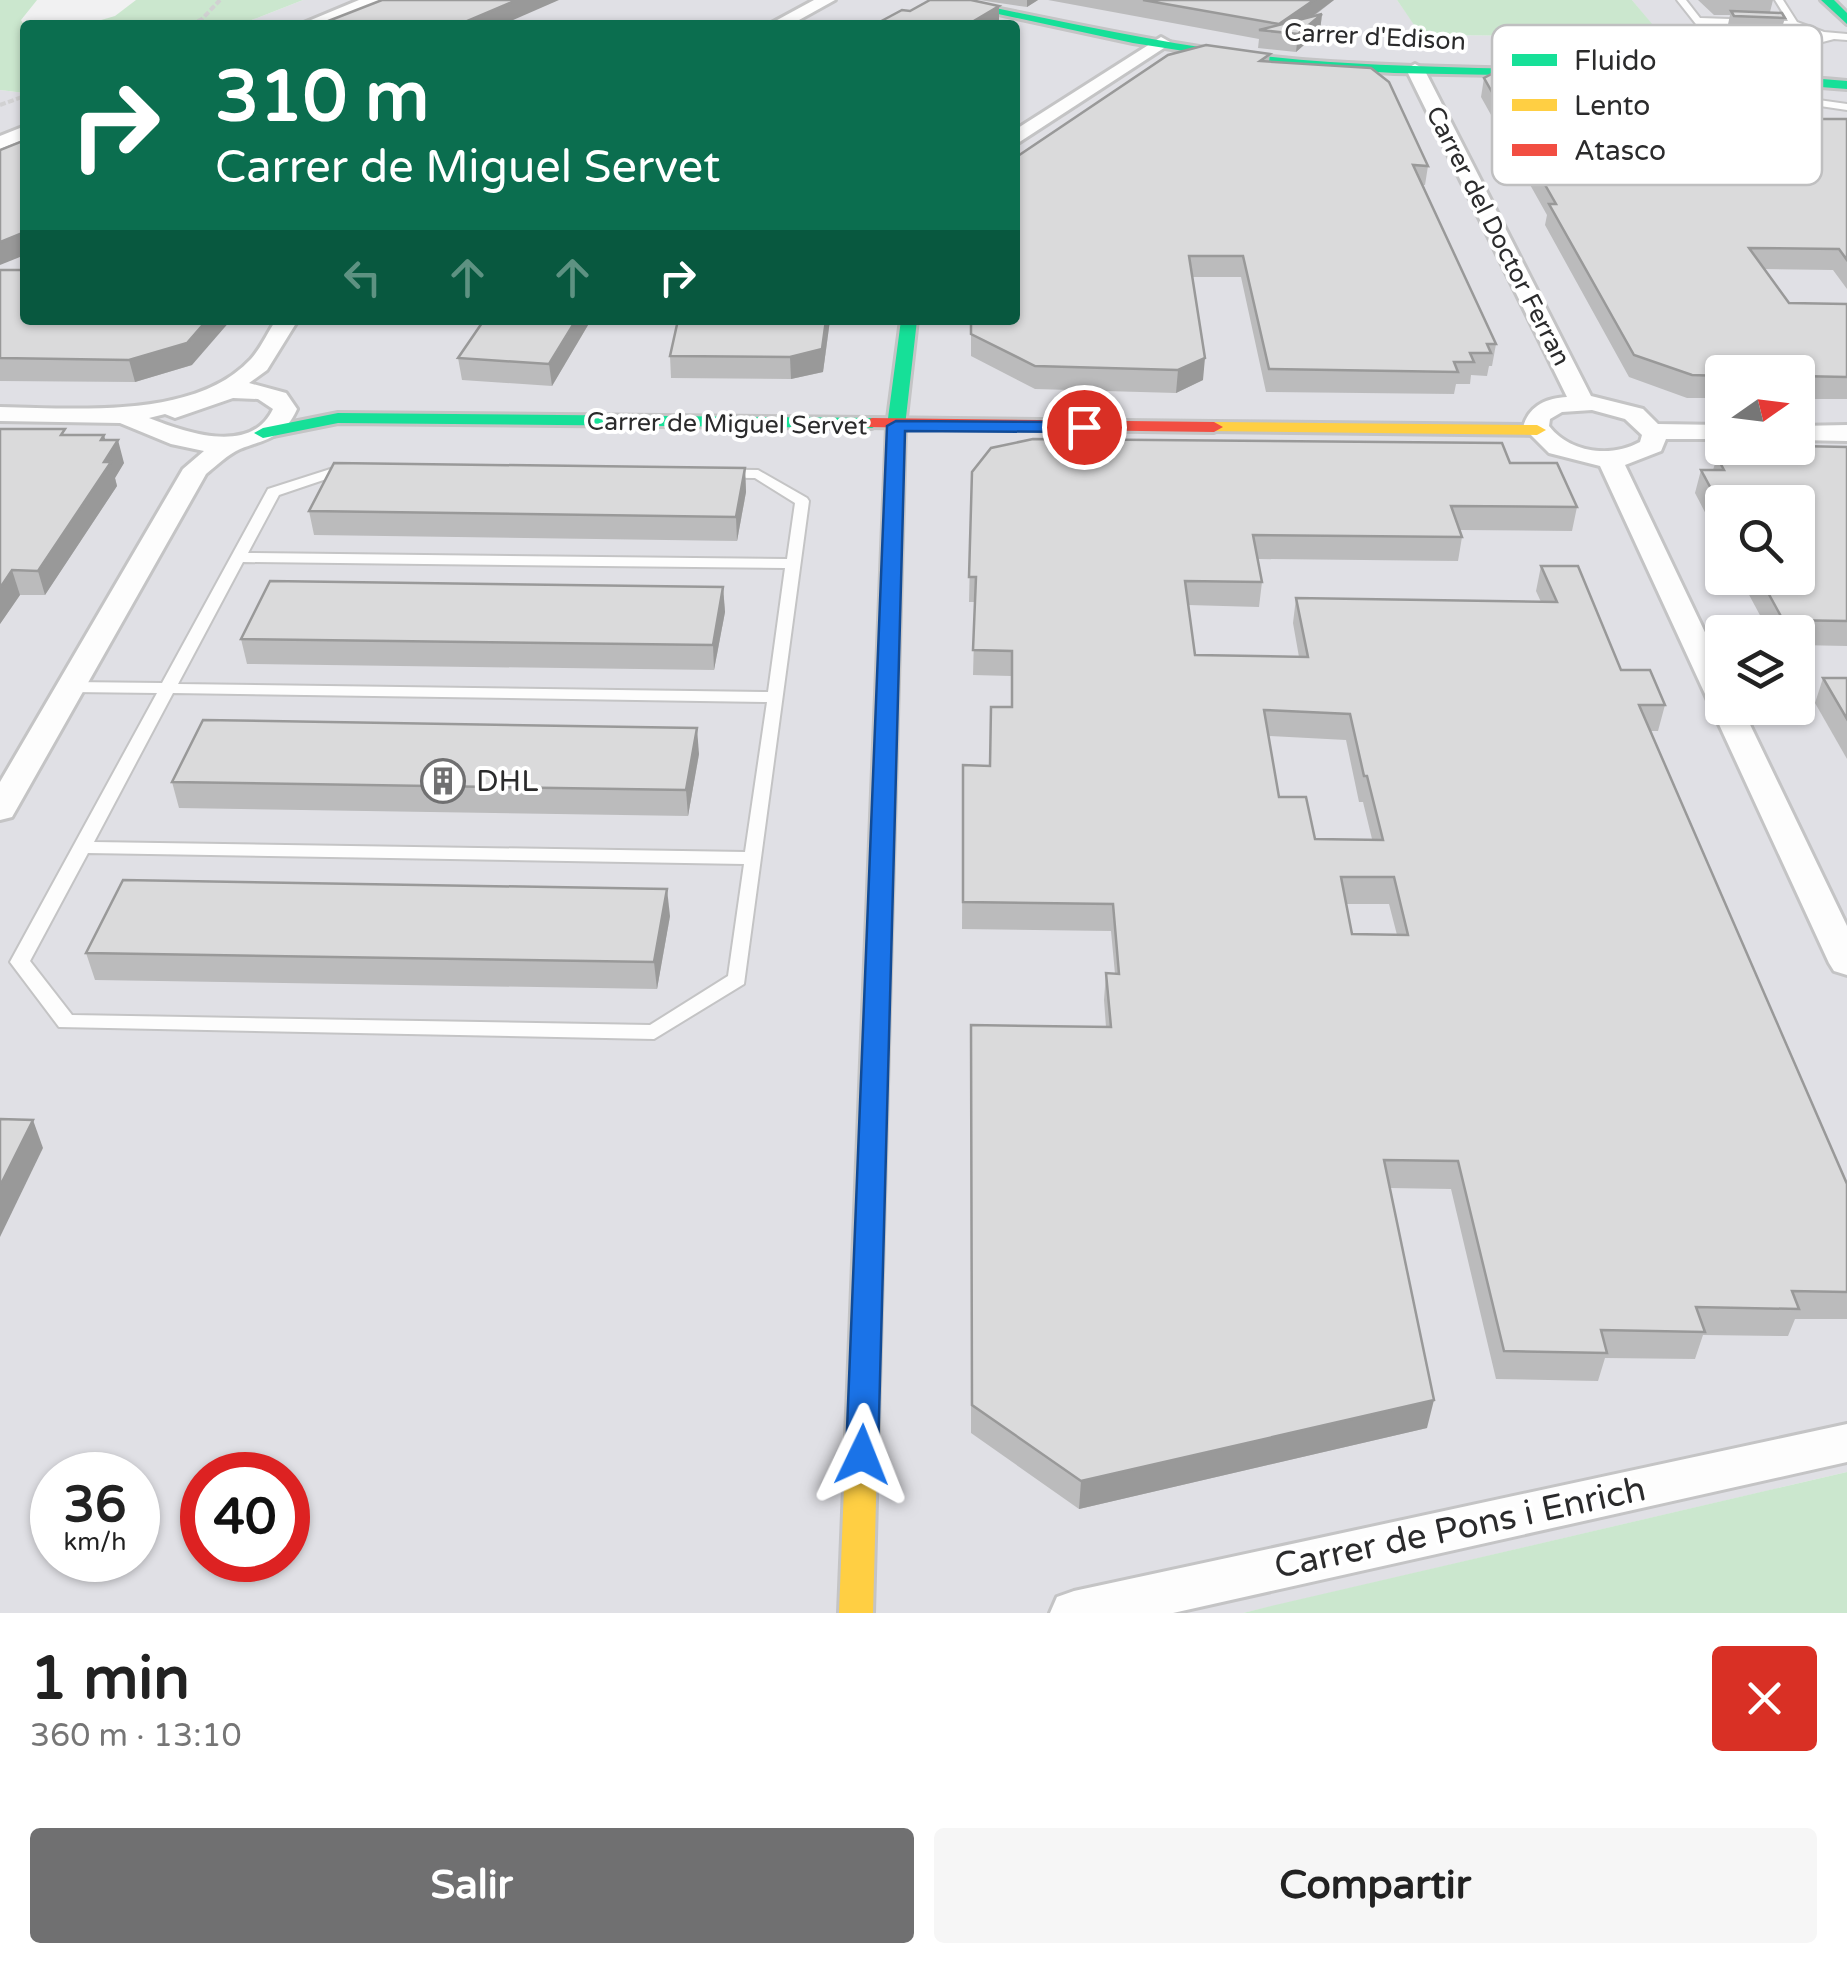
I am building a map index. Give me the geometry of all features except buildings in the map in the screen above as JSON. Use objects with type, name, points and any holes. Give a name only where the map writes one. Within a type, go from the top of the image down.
[{"type":"main road","name":"Carrer d'Edison","points":[[939,0],[1249,58],[1415,69],[1492,69]]},
{"type":"main road","points":[[1828,0],[1840,28]]},
{"type":"main road","name":"Carrer d'Edison","points":[[1822,81],[1847,85]]},
{"type":"main road","points":[[856,1613],[896,426],[908,325]]},
{"type":"main road","name":"Carrer de Miguel Servet","points":[[264,433],[338,418],[1537,430]]},
{"type":"street","points":[[321,20],[374,0]]},
{"type":"street","points":[[787,20],[827,0]]},
{"type":"street","points":[[1020,136],[1161,42]]},
{"type":"street","name":"Carrer del Doctor Ferran","points":[[1415,69],[1582,403]]},
{"type":"street","name":"Carrer d'Edison","points":[[1822,79],[1847,77]]},
{"type":"street","points":[[0,414],[122,416],[191,401],[216,393],[259,366],[285,325]]},
{"type":"street","points":[[122,416],[188,448],[264,433],[280,422],[276,402],[259,366]]},
{"type":"street","name":"Carrer de Miguel Servet","points":[[216,393],[244,390],[338,418]]},
{"type":"street","points":[[188,448],[168,425],[170,416],[191,401]]},
{"type":"street","points":[[1654,431],[1655,442],[1647,450],[1609,458],[1561,449],[1537,430],[1537,418],[1546,410],[1582,403],[1630,412],[1654,431],[1705,432]]},
{"type":"street","points":[[1815,432],[1847,433]]},
{"type":"street","points":[[0,810],[72,687],[188,448]]},
{"type":"street","points":[[1609,458],[1705,663]]},
{"type":"street","points":[[1734,725],[1847,963]]},
{"type":"street","name":"Carrer de Pons i Enrich","points":[[1074,1613],[1847,1443]]},
{"type":"lane","points":[[1681,0],[1701,25]]},
{"type":"lane","points":[[1779,0],[1788,8],[1794,24]]},
{"type":"lane","points":[[1698,21],[1806,25]]},
{"type":"lane","points":[[1840,28],[1847,37]]},
{"type":"lane","points":[[1822,104],[1847,107]]},
{"type":"lane","points":[[343,469],[758,474],[802,501],[737,978],[654,1032],[66,1022],[20,962],[238,557],[273,492],[343,469]]},
{"type":"lane","points":[[238,557],[794,564]]},
{"type":"lane","points":[[72,687],[776,698]]},
{"type":"lane","points":[[82,847],[753,858]]},
{"type":"path","points":[[200,20],[220,0]]},
{"type":"shaded area","points":[[303,0],[1397,0],[1422,35],[1492,36],[1492,185],[1822,185],[1822,25],[1652,25],[1632,0],[1847,0],[1847,1472],[1243,1613],[0,1613],[0,90],[20,92],[20,325],[1020,325],[1020,20],[252,20]]},
{"type":"green space","points":[[0,0],[37,0],[20,20],[20,92],[0,90]]},
{"type":"green space","points":[[136,0],[303,0],[252,20],[101,20],[115,16]]},
{"type":"green space","points":[[1397,0],[1632,0],[1653,25],[1492,25],[1492,36],[1421,35]]},
{"type":"green space","points":[[1847,1472],[1847,1613],[1243,1613],[1271,1606]]},
{"type":"traffic: fast","points":[[939,0],[1231,56],[1329,66],[1492,71]]},
{"type":"traffic: fast","points":[[1827,0],[1847,20]]},
{"type":"traffic: fast","points":[[1822,83],[1847,85]]},
{"type":"traffic: fast","points":[[876,1012],[896,426],[908,325]]},
{"type":"traffic: fast","points":[[263,433],[338,418],[872,423]]},
{"type":"traffic: slow","points":[[1214,427],[1537,430]]},
{"type":"traffic: slow","points":[[856,1613],[876,1012]]},
{"type":"traffic: jam","points":[[872,423],[1214,427]]},
{"type":"place","name":"DHL","points":[[443,781]]},
{"type":"route","points":[[862,1455],[896,426],[1084,427]]}]
